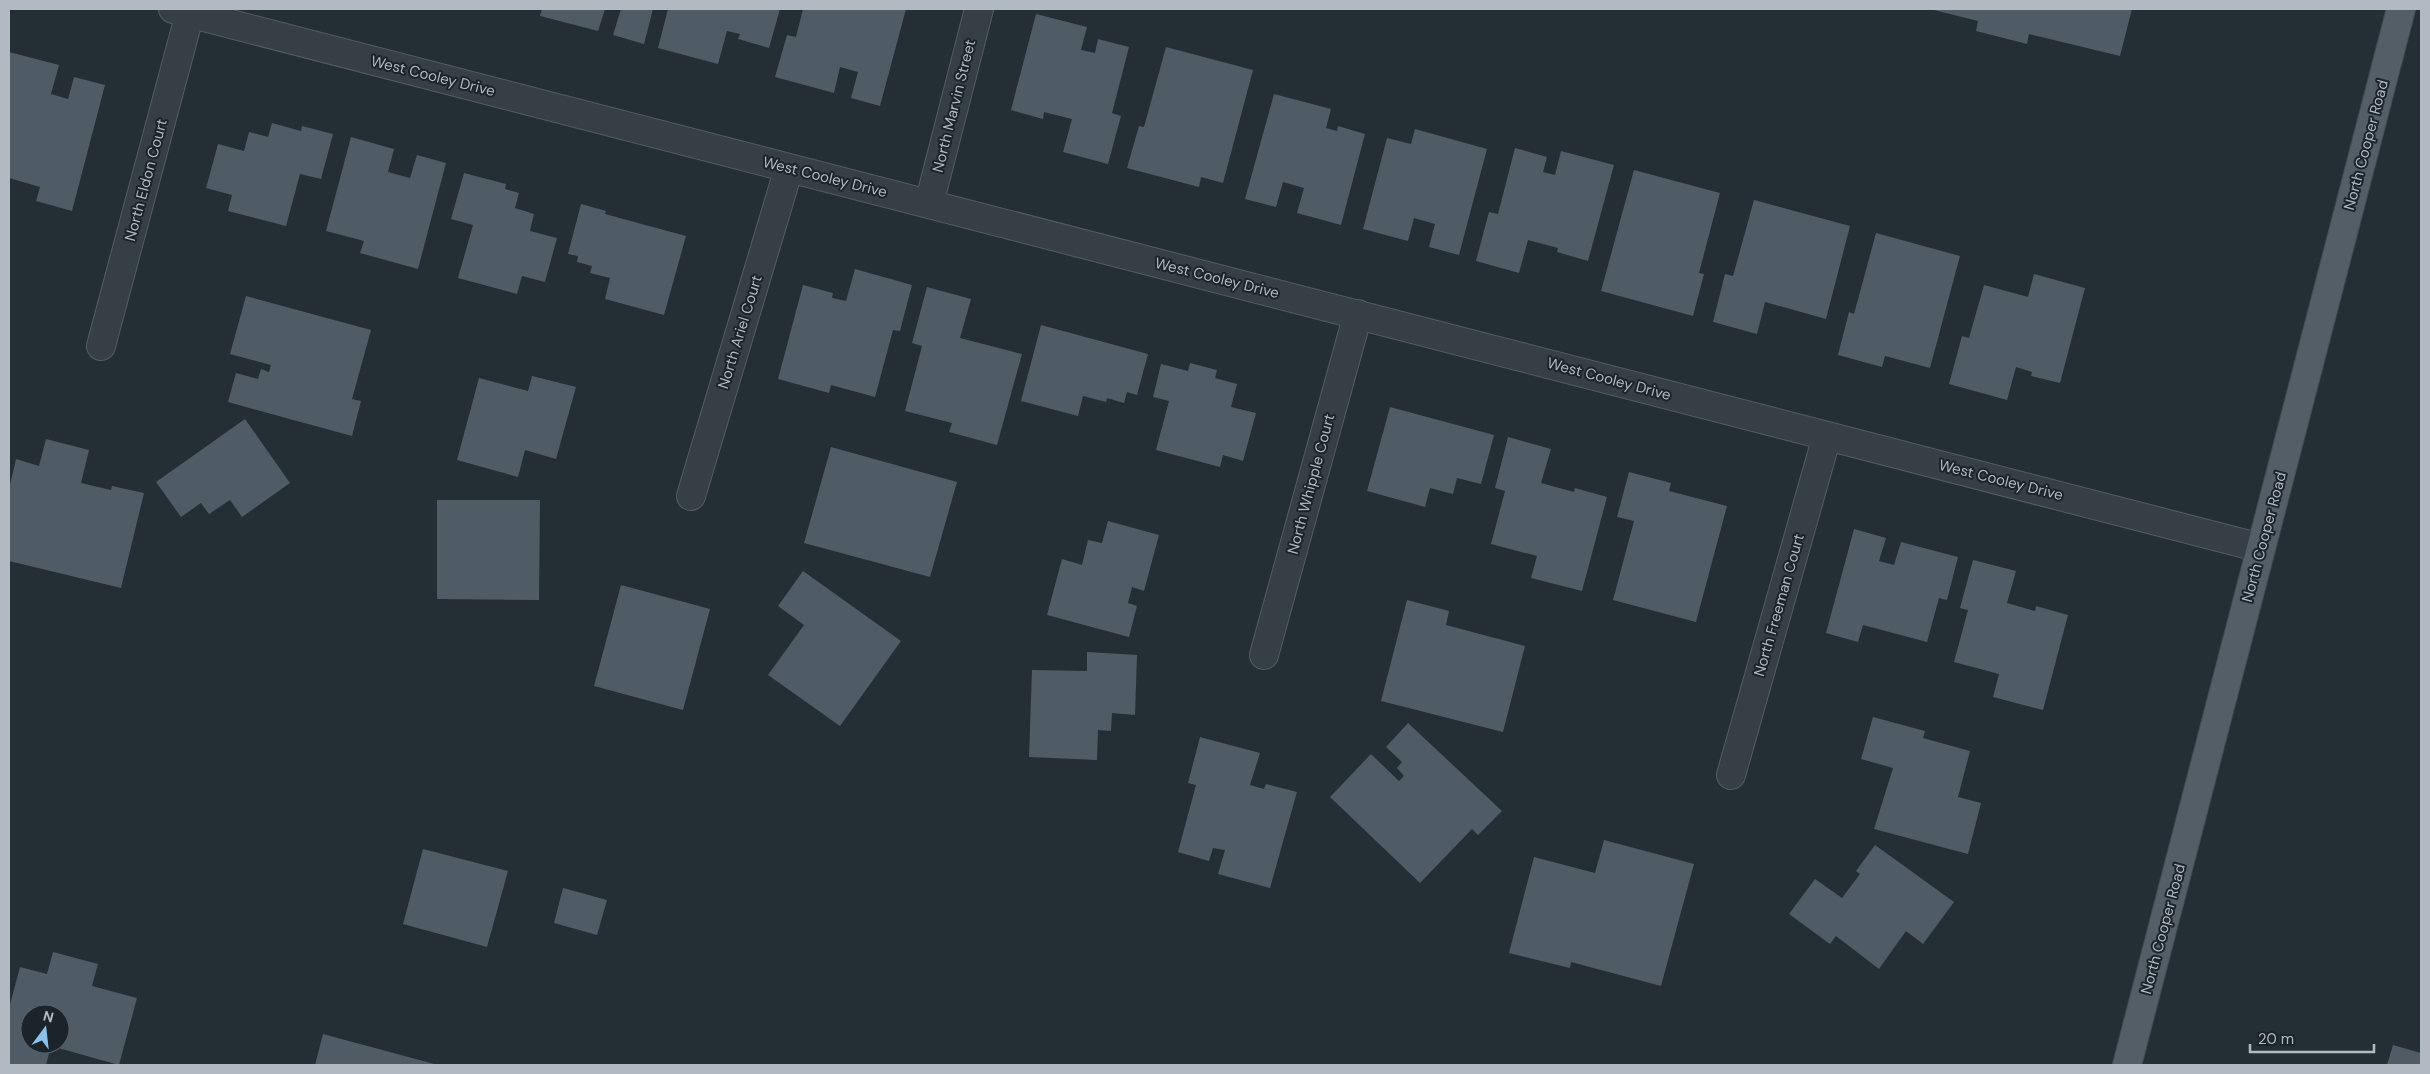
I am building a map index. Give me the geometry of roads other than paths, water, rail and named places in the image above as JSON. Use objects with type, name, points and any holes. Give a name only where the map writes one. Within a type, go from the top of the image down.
[{"type":"main road","name":"North Cooper Road","points":[[2127,1065],[2401,9]]},
{"type":"street","name":"North Marvin Street","points":[[929,204],[979,9]]},
{"type":"street","name":"West Cooley Drive","points":[[182,11],[2262,548]]},
{"type":"street","name":"North Eldon Court","points":[[101,346],[182,11]]},
{"type":"street","name":"North Ariel Court","points":[[691,496],[788,168]]},
{"type":"street","name":"North Whipple Court","points":[[1264,655],[1358,314]]},
{"type":"street","name":"North Freeman Court","points":[[1731,775],[1827,436]]}]
